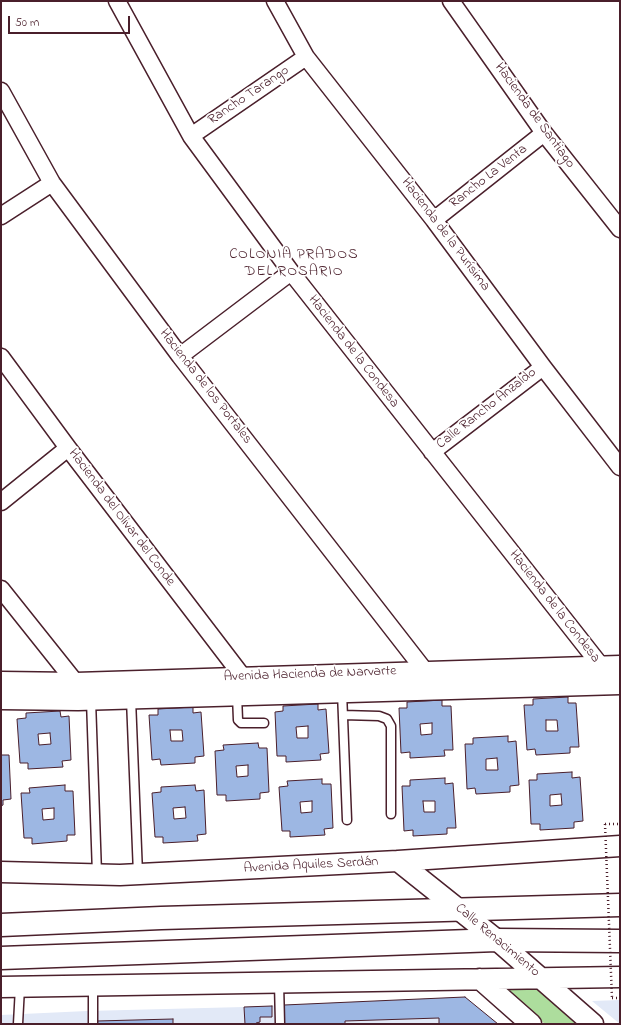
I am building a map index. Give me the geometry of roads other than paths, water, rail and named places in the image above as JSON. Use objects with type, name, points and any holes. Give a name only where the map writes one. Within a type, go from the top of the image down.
[{"type":"main road","points":[[1,925],[169,917],[620,905]]},
{"type":"main road","points":[[1,958],[497,940],[620,941]]},
{"type":"street","name":"Hacienda de la Condesa","points":[[117,1],[191,136],[291,272],[432,452],[610,666]]},
{"type":"street","name":"Hacienda de la Purísima","points":[[275,1],[306,57],[434,220],[620,466]]},
{"type":"street","name":"Hacienda de Santiago","points":[[451,1],[544,133],[620,229]]},
{"type":"street","name":"Rancho Tarango","points":[[191,136],[306,57]]},
{"type":"street","name":"Hacienda de los Portales","points":[[1,91],[52,183],[180,356],[425,671]]},
{"type":"street","name":"Rancho La Venta","points":[[434,220],[544,133]]},
{"type":"street","points":[[1,216],[52,183]]},
{"type":"street","points":[[180,356],[291,272]]},
{"type":"street","name":"Hacienda del Olivar del Conde","points":[[1,356],[240,686]]},
{"type":"street","name":"Calle Rancho Anzaldo","points":[[432,452],[543,366]]},
{"type":"street","points":[[1,502],[68,448]]},
{"type":"street","points":[[1,589],[76,683]]},
{"type":"street","name":"Avenida Hacienda de Narvarte","points":[[1,682],[240,686],[342,692],[551,677],[610,666]]},
{"type":"street","name":"Avenida Hacienda de Narvarte","points":[[1,699],[131,699],[240,686],[425,671],[551,677],[620,684]]},
{"type":"street","name":"Avenida Aquiles Serdán","points":[[1,872],[138,874],[398,861],[620,846]]},
{"type":"street","name":"Calle Renacimiento","points":[[398,861],[497,940],[593,1024]]},
{"type":"street","points":[[11,986],[93,986],[620,977]]},
{"type":"street","points":[[480,979],[531,1024]]},
{"type":"lane","points":[[240,686],[238,720],[241,723],[264,722]]},
{"type":"lane","points":[[342,692],[347,820]]},
{"type":"lane","points":[[131,699],[138,874]]},
{"type":"lane","points":[[91,700],[97,874]]},
{"type":"lane","points":[[343,715],[379,716],[386,719],[391,726],[391,814]]},
{"type":"lane","points":[[278,982],[280,1024]]},
{"type":"lane","points":[[11,986],[18,1024]]},
{"type":"lane","points":[[93,986],[93,1024]]},
{"type":"district","name":"COLONIA PRADOS DEL ROSARIO","points":[[294,264]]}]
